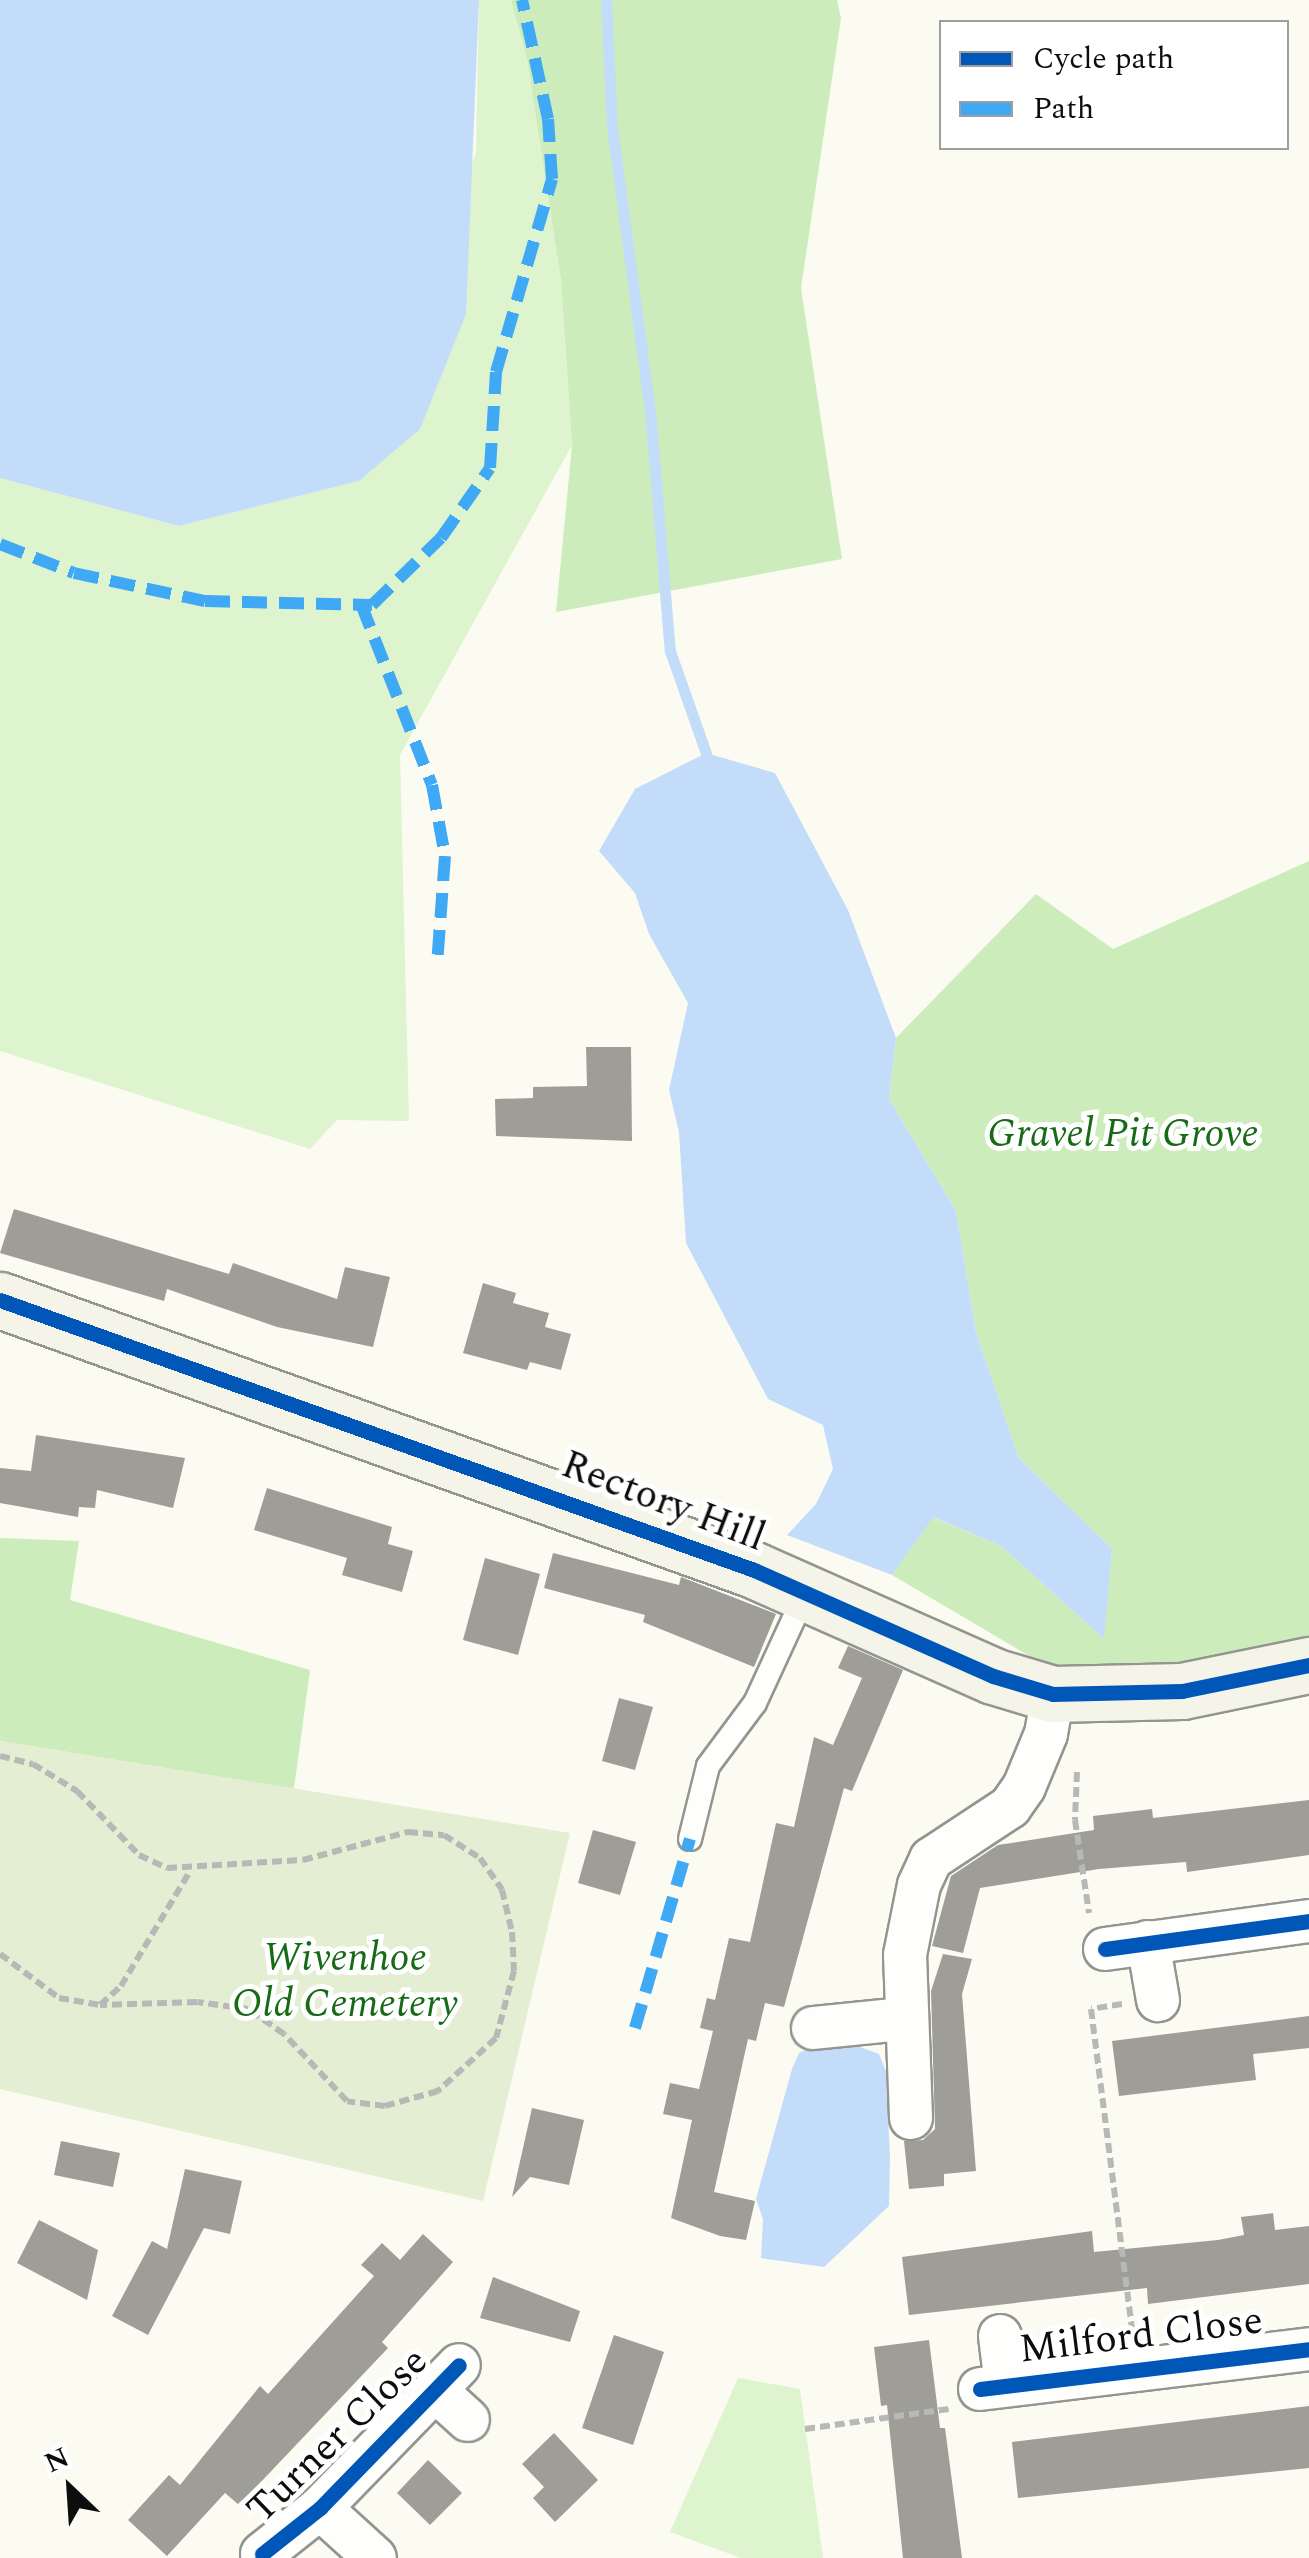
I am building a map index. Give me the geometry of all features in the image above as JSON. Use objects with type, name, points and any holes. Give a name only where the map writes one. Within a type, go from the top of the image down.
[{"type":"street","name":"Rectory Hill","points":[[0,1300],[432,1450],[806,1592],[1052,1701],[1182,1691],[1309,1665]]},
{"type":"street","points":[[911,2118],[903,2019],[905,1956],[919,1884],[932,1859],[1010,1807],[1024,1787],[1052,1701]]},
{"type":"street","points":[[1098,1936],[1148,1942],[1309,1921]]},
{"type":"street","points":[[1148,1942],[1158,2000]]},
{"type":"street","points":[[813,2028],[903,2019]]},
{"type":"street","name":"Milford Close","points":[[1000,2336],[993,2388],[1309,2348]]},
{"type":"street","name":"Turner Close","points":[[259,2556],[320,2508],[448,2378],[468,2420]]},
{"type":"street","name":"Turner Close","points":[[320,2508],[375,2558]]},
{"type":"lane","points":[[690,1839],[708,1766],[756,1702],[806,1592]]},
{"type":"path","points":[[1052,1701],[1074,1724],[1079,1744],[1075,1820],[1098,1936]]},
{"type":"path","points":[[0,1756],[34,1764],[77,1791],[140,1855],[190,1871],[303,1860],[408,1832],[444,1835],[480,1858],[502,1890],[514,1970],[496,2038],[474,2064],[438,2090],[386,2106],[347,2101],[284,2034],[248,2009],[197,2002],[100,2005],[59,1998],[0,1954]]},
{"type":"path","points":[[100,2005],[120,1986],[190,1871]]},
{"type":"path","points":[[1137,2372],[1091,2009],[1158,2000]]},
{"type":"path","points":[[805,2429],[970,2406],[993,2388]]},
{"type":"green space","points":[[479,0],[511,0],[527,59],[561,281],[572,445],[400,755],[409,1121],[337,1120],[310,1149],[0,1051],[0,478],[179,526],[359,481],[476,152]]},
{"type":"green space","points":[[511,0],[837,0],[841,18],[801,288],[842,559],[556,612],[572,445],[561,281],[527,59]]},
{"type":"green space","name":"Gravel Pit Grove","points":[[1309,861],[1309,1647],[1166,1683],[1053,1670],[892,1575],[932,1517],[1001,1546],[1103,1638],[1112,1549],[1018,1457],[976,1332],[956,1211],[889,1099],[896,1038],[1036,894],[1113,949]]},
{"type":"green space","points":[[0,1538],[79,1541],[70,1600],[310,1670],[294,1789],[0,1741]]},
{"type":"green space","name":"Wivenhoe Old Cemetery","points":[[0,1741],[570,1833],[483,2201],[0,2089]]},
{"type":"green space","points":[[738,2378],[800,2389],[823,2558],[741,2558],[670,2532]]},
{"type":"water","points":[[0,0],[479,0],[466,314],[420,429],[359,481],[179,526],[0,478]]},
{"type":"water","points":[[706,753],[775,773],[848,910],[896,1038],[889,1099],[956,1211],[976,1332],[1018,1457],[1112,1549],[1104,1639],[1001,1546],[933,1517],[892,1575],[787,1535],[816,1504],[833,1469],[823,1425],[768,1399],[686,1243],[679,1132],[669,1090],[688,1003],[649,934],[635,893],[599,851],[635,789]]},
{"type":"water","points":[[817,2045],[854,2045],[879,2054],[886,2071],[890,2158],[889,2206],[824,2267],[761,2258],[763,2219],[756,2199],[792,2069],[799,2053]]},
{"type":"building","points":[[586,1047],[631,1047],[632,1141],[496,1136],[495,1099],[533,1098],[533,1087],[587,1086]]},
{"type":"building","points":[[14,1209],[229,1274],[233,1263],[337,1299],[345,1267],[390,1277],[373,1347],[277,1327],[167,1289],[164,1301],[0,1253]]},
{"type":"building","points":[[483,1283],[516,1293],[513,1303],[549,1313],[545,1327],[571,1334],[561,1370],[530,1362],[527,1370],[463,1353]]},
{"type":"building","points":[[36,1435],[185,1458],[173,1508],[97,1490],[95,1508],[79,1507],[78,1517],[0,1503],[0,1468],[31,1471]]},
{"type":"building","points":[[267,1488],[392,1527],[388,1544],[413,1551],[402,1592],[342,1575],[347,1558],[254,1530]]},
{"type":"building","points":[[553,1553],[679,1585],[681,1577],[776,1614],[754,1667],[643,1622],[645,1615],[544,1588]]},
{"type":"building","points":[[485,1558],[540,1574],[518,1655],[463,1640]]},
{"type":"building","points":[[848,1646],[903,1670],[852,1791],[844,1788],[784,2007],[765,2003],[756,2041],[748,2039],[714,2192],[755,2201],[746,2240],[720,2236],[671,2218],[692,2120],[663,2114],[670,2083],[699,2089],[713,2031],[700,2028],[707,1998],[715,2000],[729,1938],[750,1942],[776,1823],[794,1827],[814,1737],[833,1745],[862,1678],[838,1668]]},
{"type":"building","points":[[619,1698],[653,1707],[635,1770],[602,1761]]},
{"type":"building","points":[[1309,1800],[1309,1855],[1187,1872],[1186,1862],[1099,1869],[980,1888],[963,1953],[932,1946],[951,1876],[998,1845],[1094,1830],[1093,1816],[1152,1809],[1153,1818]]},
{"type":"building","points":[[593,1830],[636,1842],[620,1895],[578,1883]]},
{"type":"building","points":[[943,1954],[972,1959],[962,1994],[976,2171],[944,2174],[944,2186],[909,2189],[904,2141],[923,2140],[935,2129],[931,1991]]},
{"type":"building","points":[[1309,2016],[1309,2048],[1253,2054],[1256,2080],[1119,2096],[1112,2041]]},
{"type":"building","points":[[532,2108],[584,2120],[569,2185],[530,2177],[512,2197]]},
{"type":"building","points":[[61,2141],[120,2153],[113,2187],[54,2175]]},
{"type":"building","points":[[185,2169],[242,2181],[230,2234],[204,2228],[148,2335],[112,2316],[152,2241],[167,2249]]},
{"type":"building","points":[[1273,2213],[1275,2230],[1309,2226],[1309,2284],[1148,2304],[1147,2288],[909,2315],[902,2257],[1092,2231],[1094,2252],[1218,2240],[1244,2235],[1241,2217]]},
{"type":"building","points":[[39,2220],[98,2250],[87,2300],[17,2263]]},
{"type":"building","points":[[423,2234],[453,2262],[382,2342],[388,2348],[239,2505],[225,2493],[167,2556],[128,2520],[169,2475],[180,2485],[260,2386],[268,2394],[374,2276],[361,2265],[382,2243],[400,2260]]},
{"type":"building","points":[[493,2277],[580,2311],[570,2342],[480,2318]]},
{"type":"building","points":[[614,2335],[664,2352],[633,2445],[582,2428]]},
{"type":"building","points":[[929,2340],[962,2558],[903,2558],[887,2405],[881,2406],[874,2347]]},
{"type":"building","points":[[1309,2406],[1309,2468],[1018,2498],[1012,2442]]},
{"type":"building","points":[[554,2433],[598,2480],[555,2522],[533,2498],[544,2487],[522,2464]]},
{"type":"building","points":[[428,2460],[462,2493],[430,2525],[397,2493]]},
{"type":"waterway","points":[[606,0],[612,127],[650,410],[670,651],[706,753]]},
{"type":"marked path","points":[[0,544],[74,573],[205,601],[372,605],[441,538],[490,468],[496,372],[552,179],[548,119],[522,0]]},
{"type":"marked path","points":[[361,604],[432,785],[445,856],[437,966]]},
{"type":"marked path","points":[[635,2028],[690,1839]]},
{"type":"cycle path","points":[[0,1300],[754,1570],[993,1676],[1053,1694],[1182,1691],[1309,1665]]},
{"type":"cycle path","points":[[1105,1949],[1309,1921]]},
{"type":"cycle path","points":[[980,2389],[1309,2349]]},
{"type":"cycle path","points":[[262,2554],[320,2508],[459,2365]]}]
